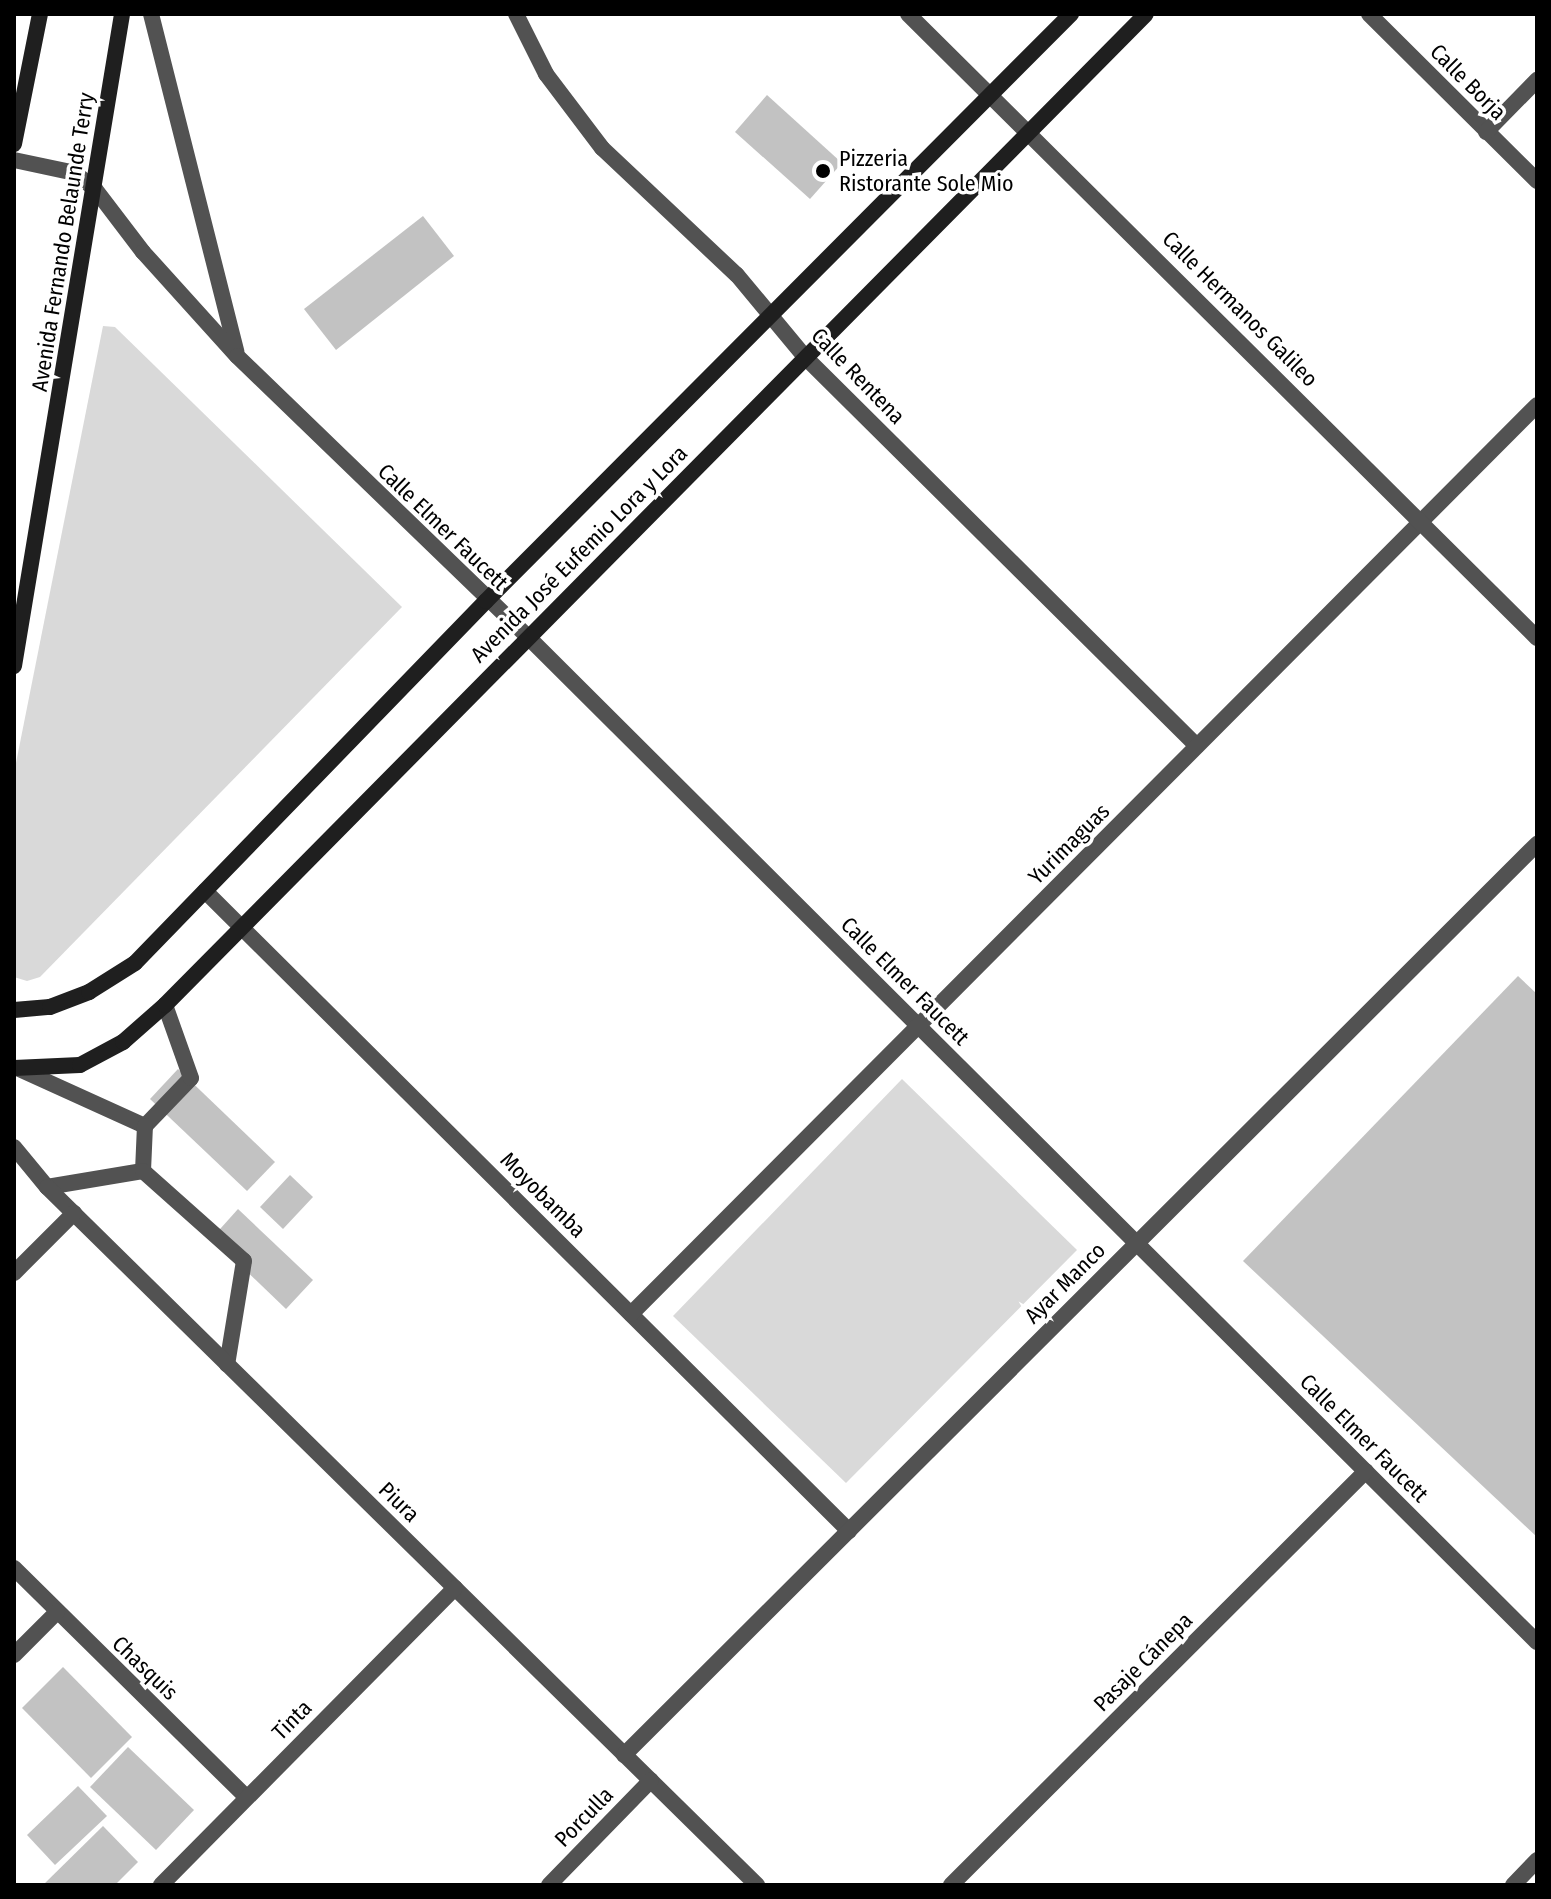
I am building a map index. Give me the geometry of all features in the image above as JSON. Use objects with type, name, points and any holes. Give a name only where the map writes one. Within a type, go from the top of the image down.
[{"type":"main road","points":[[14,144],[16,121],[40,14]]},
{"type":"main road","name":"Avenida Fernando Belaunde Terry","points":[[14,666],[122,14]]},
{"type":"main road","name":"Avenida José Eufemio Lora y Lora","points":[[14,1010],[50,1007],[89,992],[135,963],[486,601],[1071,14]]},
{"type":"main road","name":"Avenida José Eufemio Lora y Lora","points":[[16,1068],[80,1065],[123,1042],[165,1005],[1146,14]]},
{"type":"street","points":[[151,14],[237,356]]},
{"type":"street","name":"Calle Rentena","points":[[516,14],[546,74],[602,148],[773,315],[805,357],[1197,746]]},
{"type":"street","name":"Calle Hermanos Galileo","points":[[908,14],[994,94],[1537,638]]},
{"type":"street","name":"Calle Borja","points":[[1369,14],[1537,181]]},
{"type":"street","points":[[1486,132],[1537,80]]},
{"type":"street","name":"Calle Elmer Faucett","points":[[14,160],[75,173],[95,189],[143,252],[237,356],[486,601],[528,637],[1537,1642]]},
{"type":"street","name":"Yurimaguas","points":[[631,1314],[1537,405]]},
{"type":"street","name":"Ayar Manco","points":[[624,1755],[1537,844]]},
{"type":"street","name":"Moyobamba","points":[[205,891],[849,1531]]},
{"type":"street","points":[[143,1171],[145,1126],[191,1078],[165,1005]]},
{"type":"street","points":[[16,1068],[145,1126]]},
{"type":"street","name":"Piura","points":[[14,1147],[47,1187],[757,1885]]},
{"type":"street","points":[[47,1187],[143,1171]]},
{"type":"street","points":[[143,1171],[244,1261],[227,1365]]},
{"type":"street","points":[[14,1273],[74,1213]]},
{"type":"street","name":"Pasaje Cánepa","points":[[951,1885],[1366,1471]]},
{"type":"street","name":"Chasquis","points":[[14,1568],[246,1797]]},
{"type":"street","name":"Tinta","points":[[161,1885],[455,1588]]},
{"type":"street","points":[[14,1655],[57,1612]]},
{"type":"street","name":"Porculla","points":[[549,1885],[651,1780]]},
{"type":"street","points":[[1513,1885],[1537,1860]]},
{"type":"shaded area","points":[[103,326],[115,327],[402,607],[40,977],[27,981],[14,977],[14,773]]},
{"type":"shaded area","points":[[902,1079],[1077,1250],[846,1483],[673,1316]]},
{"type":"building","points":[[767,95],[842,163],[810,199],[735,132]]},
{"type":"building","points":[[423,216],[454,256],[336,350],[304,309]]},
{"type":"building","points":[[1518,976],[1537,994],[1537,1537],[1243,1261]]},
{"type":"building","points":[[178,1069],[275,1162],[247,1191],[150,1099]]},
{"type":"building","points":[[290,1175],[313,1197],[283,1229],[260,1207]]},
{"type":"building","points":[[238,1209],[313,1280],[286,1309],[212,1238]]},
{"type":"building","points":[[63,1667],[132,1737],[91,1778],[22,1708]]},
{"type":"building","points":[[128,1747],[194,1810],[156,1850],[90,1787]]},
{"type":"building","points":[[78,1786],[107,1816],[55,1865],[27,1835]]},
{"type":"building","points":[[103,1826],[138,1862],[115,1885],[43,1885]]},
{"type":"place","name":"Pizzeria Ristorante Sole Mio","points":[[823,171]]}]
